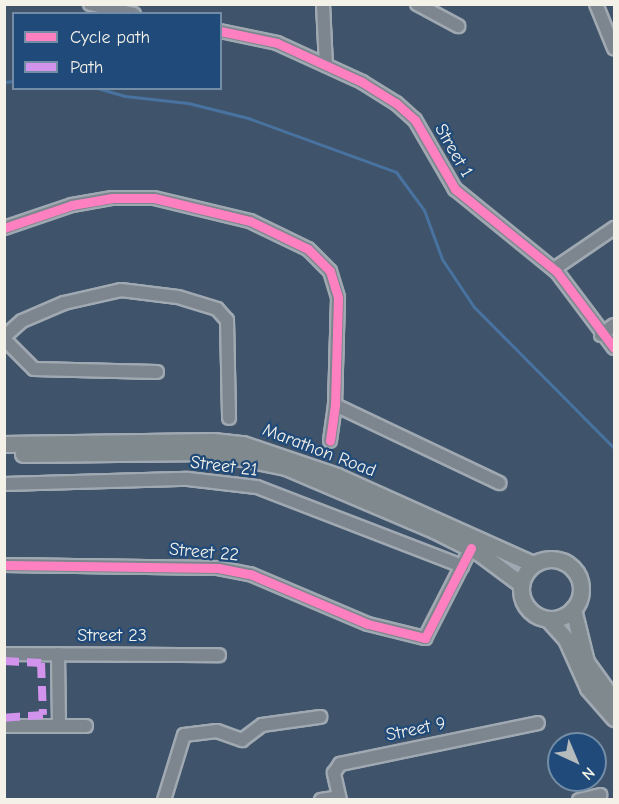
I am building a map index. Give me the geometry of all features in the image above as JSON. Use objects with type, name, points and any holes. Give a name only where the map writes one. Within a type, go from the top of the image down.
[{"type":"main road","name":"Marathon Road","points":[[4,444],[213,441],[243,444],[337,476],[533,564]]},
{"type":"main road","name":"Marathon Road","points":[[4,454],[212,452],[286,467],[471,548],[521,584]]},
{"type":"main road","points":[[548,619],[565,616],[573,609],[581,590],[576,572],[561,560],[542,560],[533,564],[521,584],[526,608],[548,619],[566,639],[588,688],[615,718]]},
{"type":"main road","points":[[573,609],[586,662],[615,701]]},
{"type":"street","points":[[90,4],[128,10]]},
{"type":"street","points":[[323,4],[326,65]]},
{"type":"street","points":[[417,4],[458,26]]},
{"type":"street","points":[[596,4],[615,48]]},
{"type":"street","name":"Street 1","points":[[222,31],[277,43],[326,65],[362,82],[415,120],[455,189],[554,269],[601,335],[615,348]]},
{"type":"street","points":[[4,228],[72,205],[112,198],[154,198],[250,220],[308,249],[330,271],[338,297],[335,405],[330,441]]},
{"type":"street","points":[[554,269],[615,228]]},
{"type":"street","points":[[157,372],[34,369],[4,338],[22,321],[64,303],[121,290],[178,297],[217,309],[227,320],[229,418]]},
{"type":"street","points":[[601,335],[615,325]]},
{"type":"street","points":[[335,405],[499,483]]},
{"type":"street","name":"Street 21","points":[[4,484],[188,479],[257,487],[462,566]]},
{"type":"street","points":[[462,566],[471,548]]},
{"type":"street","name":"Street 22","points":[[4,565],[218,568],[250,574],[368,624],[424,638],[462,566]]},
{"type":"street","name":"Street 23","points":[[4,654],[219,655]]},
{"type":"street","points":[[58,654],[59,725]]},
{"type":"street","points":[[164,800],[184,735],[217,731],[242,740],[262,725],[320,717]]},
{"type":"street","name":"Street 9","points":[[339,798],[334,773],[340,764],[538,723]]},
{"type":"street","points":[[4,726],[86,726]]},
{"type":"street","points":[[579,800],[600,795]]},
{"type":"street","points":[[321,800],[339,798]]},
{"type":"waterway","points":[[4,82],[12,81]]},
{"type":"waterway","points":[[104,90],[125,96],[188,103],[248,118],[396,172],[424,210],[442,259],[474,307],[614,448]]},
{"type":"marked path","points":[[4,661],[41,663],[43,715],[4,718]]},
{"type":"cycle path","points":[[222,31],[277,43],[362,82],[396,103],[415,120],[455,189],[557,272],[614,348]]},
{"type":"cycle path","points":[[4,228],[72,205],[112,198],[154,198],[250,221],[308,249],[330,271],[338,298],[335,405],[330,441]]},
{"type":"cycle path","points":[[4,565],[218,568],[250,574],[368,624],[425,638],[471,548]]}]
